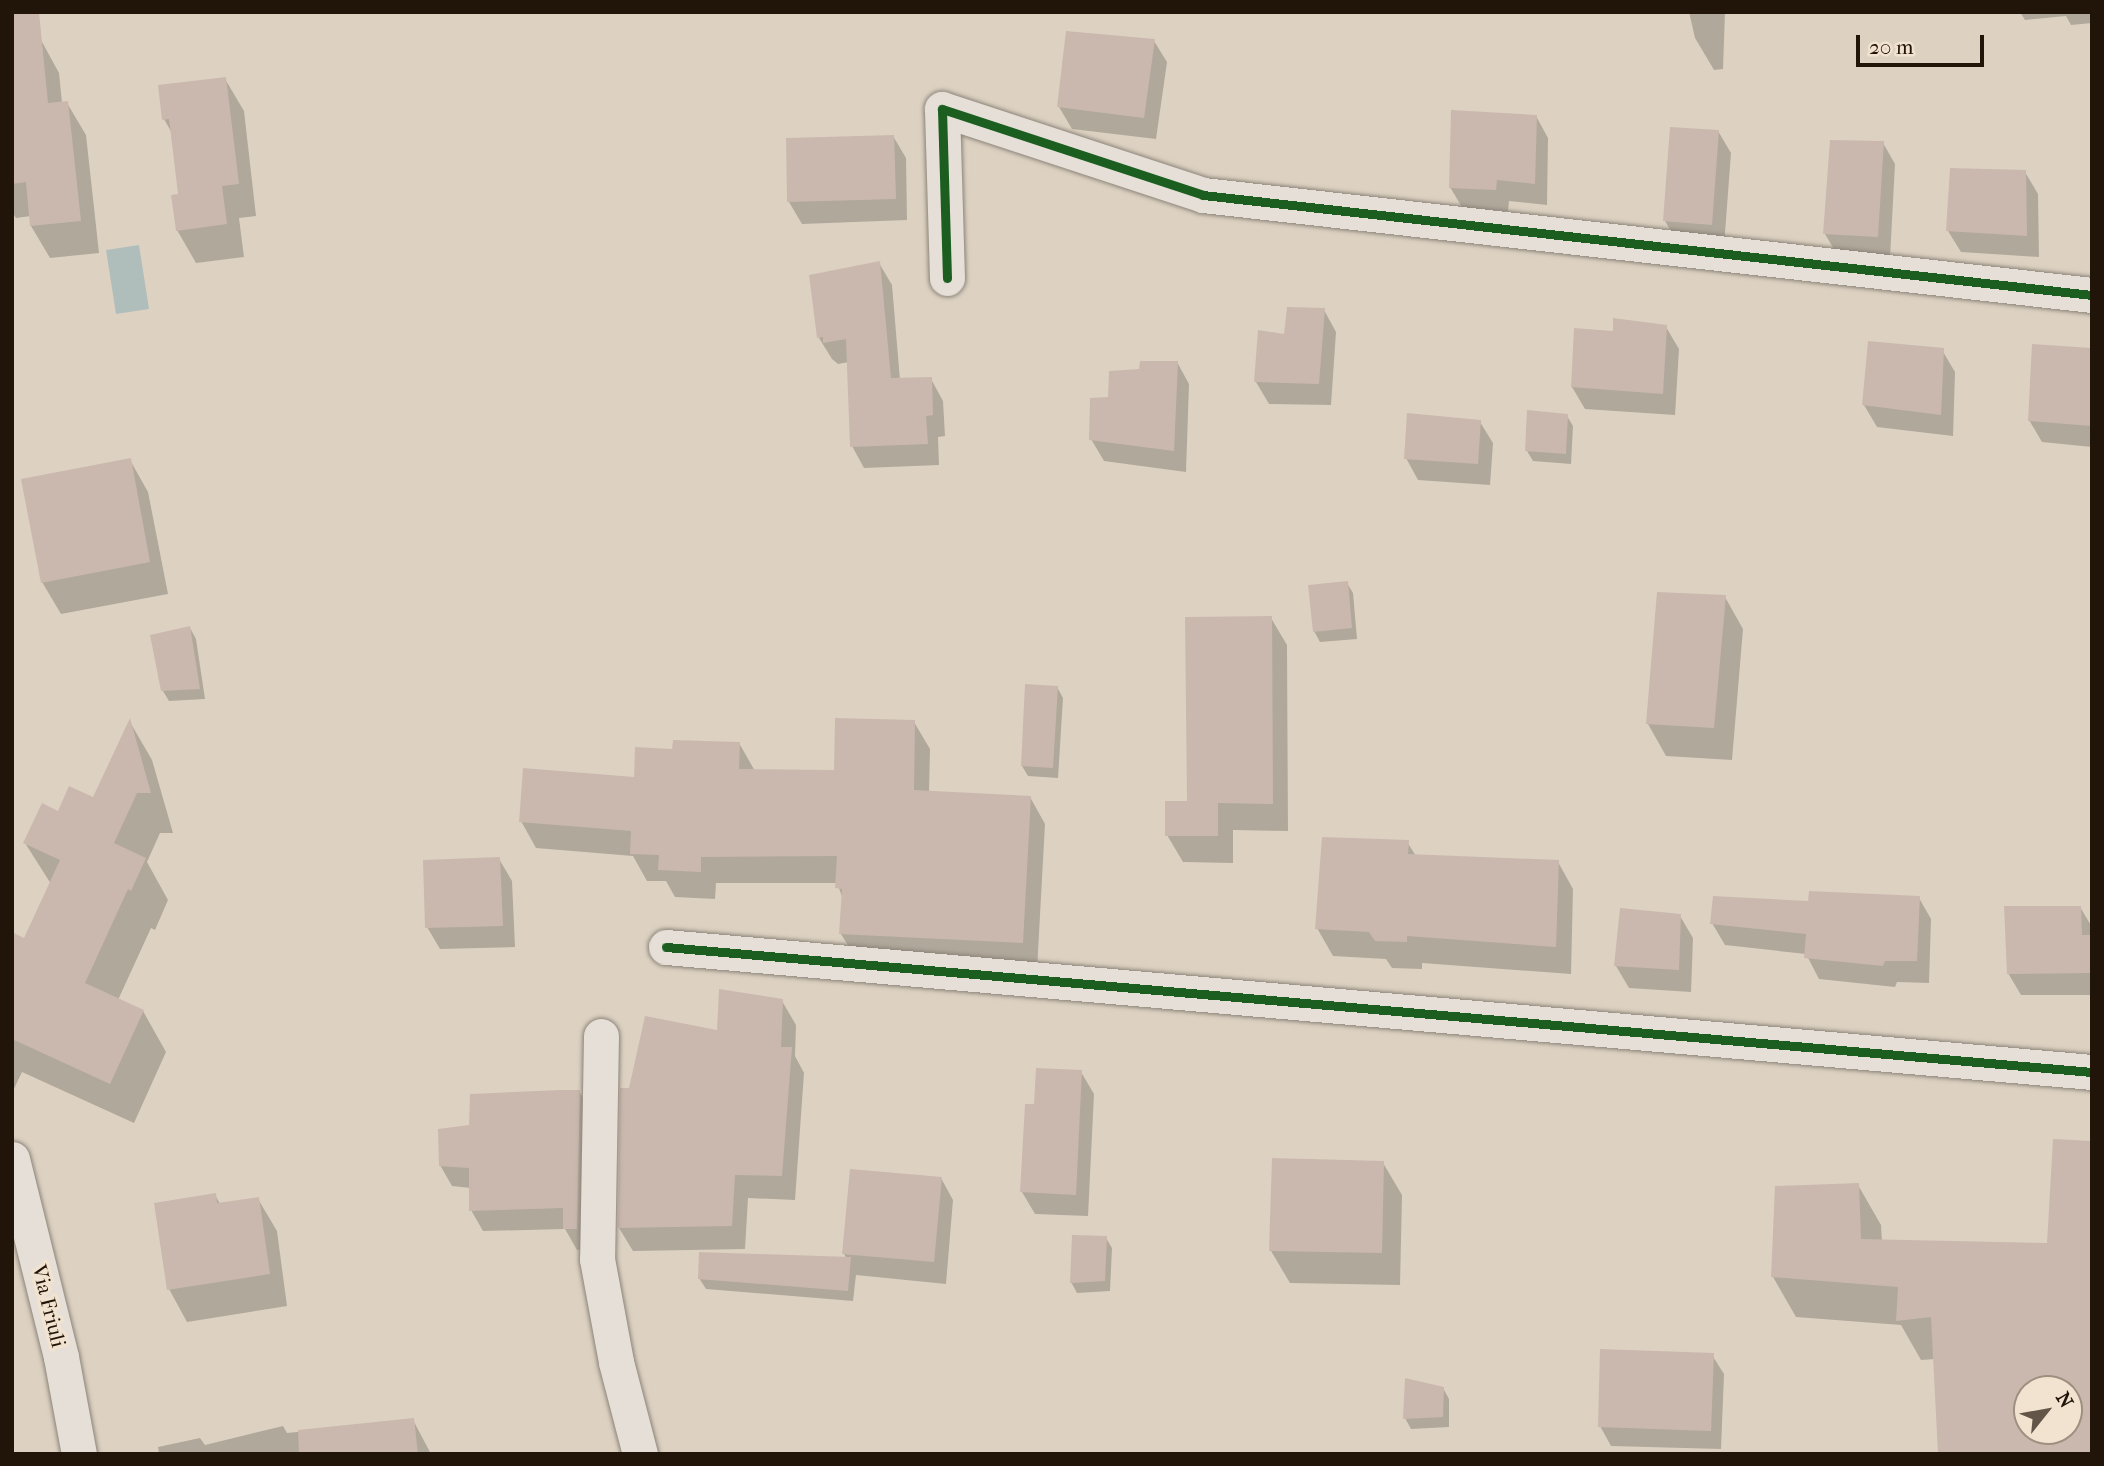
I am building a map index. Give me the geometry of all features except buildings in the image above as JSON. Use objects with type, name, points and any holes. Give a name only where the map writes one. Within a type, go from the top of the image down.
[{"type":"street","points":[[947,278],[942,109],[1203,195],[2092,295]]},
{"type":"street","points":[[666,947],[2092,1072]]},
{"type":"street","points":[[601,1036],[597,1259],[616,1362],[640,1454]]},
{"type":"street","name":"Via Friuli","points":[[12,1160],[61,1357],[79,1454]]},
{"type":"shaded area","points":[[139,245],[149,309],[116,314],[106,250]]},
{"type":"cycle path","points":[[947,278],[942,109],[1203,195],[2092,295]]},
{"type":"cycle path","points":[[666,947],[2092,1072]]}]
